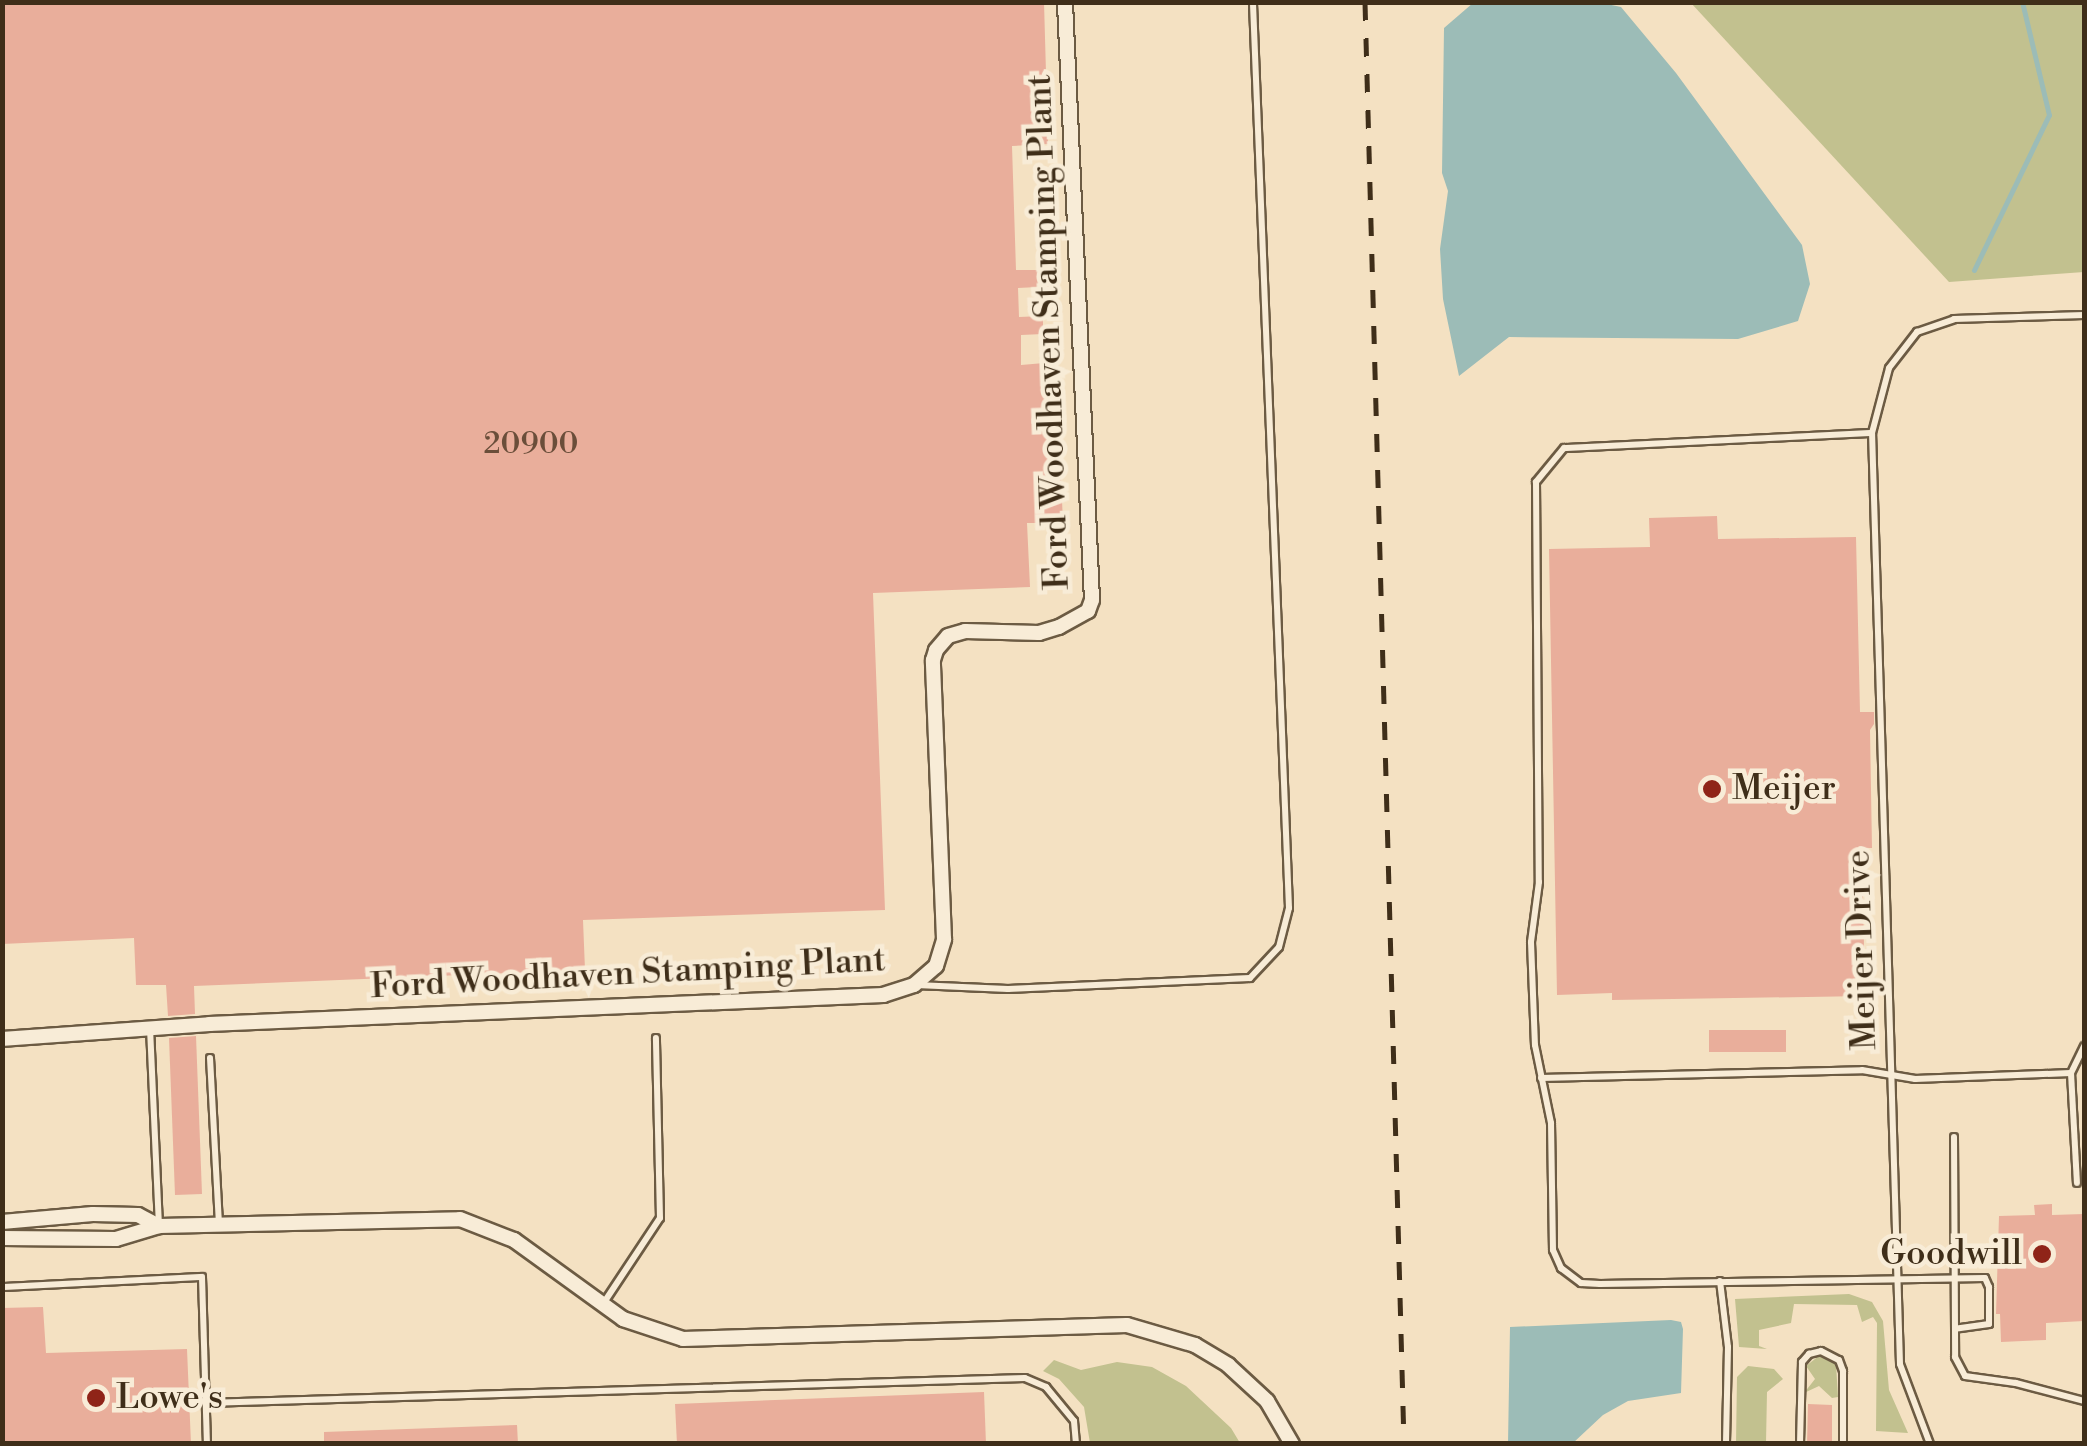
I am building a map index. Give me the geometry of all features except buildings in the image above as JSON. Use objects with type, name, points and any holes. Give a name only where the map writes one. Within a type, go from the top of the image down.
[{"type":"street","name":"Ford Woodhaven Stamping Plant","points":[[2,1040],[150,1028],[884,996],[914,985],[936,966],[944,939],[933,660],[936,650],[956,633],[1060,628],[1088,611],[1092,600],[1065,2]]},
{"type":"street","points":[[2,1222],[108,1214],[138,1215],[159,1226]]},
{"type":"street","points":[[2,1238],[116,1239],[159,1226],[460,1219],[514,1240],[624,1320],[658,1334],[711,1341],[1128,1325],[1195,1345],[1228,1365],[1268,1401],[1292,1444]]},
{"type":"lane","points":[[914,985],[1008,989],[1250,978],[1280,947],[1289,908],[1254,2]]},
{"type":"lane","name":"Meijer Drive","points":[[1930,1444],[1900,1364],[1872,433],[1889,368],[1918,332],[1954,319],[2084,315]]},
{"type":"lane","points":[[1872,433],[1564,448],[1536,482],[1538,882],[1531,942],[1534,1045],[1551,1123],[1552,1250],[1561,1268],[1580,1283],[1897,1276],[1985,1278],[1989,1324],[1955,1329]]},
{"type":"lane","points":[[150,1028],[159,1226]]},
{"type":"lane","points":[[602,1304],[653,1236],[662,1200],[656,1038]]},
{"type":"lane","points":[[2077,1184],[2072,1072],[2084,1046]]},
{"type":"lane","points":[[210,1058],[219,1224]]},
{"type":"lane","points":[[1541,1078],[1862,1070],[1915,1080],[2072,1072]]},
{"type":"lane","points":[[1954,1137],[1955,1356],[1965,1376],[2016,1383],[2084,1401]]},
{"type":"lane","points":[[2,1287],[202,1277],[207,1444]]},
{"type":"lane","points":[[1720,1281],[1728,1346],[1726,1444]]},
{"type":"lane","points":[[1800,1444],[1802,1362],[1809,1354],[1822,1351],[1839,1360],[1843,1371],[1842,1444]]},
{"type":"lane","points":[[206,1403],[1025,1378],[1046,1388],[1074,1421],[1076,1444]]},
{"type":"shaded area","points":[[1691,3],[2084,3],[2084,272],[1949,282]]},
{"type":"shaded area","points":[[1849,1294],[1872,1302],[1883,1321],[1889,1390],[1908,1433],[1876,1431],[1877,1323],[1873,1317],[1862,1322],[1857,1305],[1794,1304],[1791,1323],[1759,1330],[1759,1346],[1767,1349],[1739,1347],[1735,1299]]},
{"type":"shaded area","points":[[1820,1355],[1836,1364],[1838,1397],[1832,1398],[1819,1386],[1804,1393],[1815,1379],[1806,1366]]},
{"type":"shaded area","points":[[1054,1360],[1081,1370],[1117,1362],[1152,1367],[1186,1386],[1231,1428],[1240,1443],[1090,1443],[1084,1407],[1059,1379],[1043,1371]]},
{"type":"shaded area","points":[[1748,1366],[1774,1369],[1783,1379],[1767,1392],[1766,1443],[1736,1443],[1737,1377]]},
{"type":"water","points":[[1473,3],[1602,3],[1621,7],[1676,73],[1802,245],[1810,284],[1798,321],[1738,339],[1509,337],[1459,376],[1443,299],[1440,249],[1448,191],[1442,173],[1444,28]]},
{"type":"water","points":[[1681,1322],[1683,1329],[1681,1393],[1628,1401],[1603,1415],[1573,1443],[1508,1443],[1510,1327]]},
{"type":"waterway","points":[[1974,270],[2049,115],[2022,2]]},
{"type":"railway","points":[[1365,2],[1404,1444]]},
{"type":"place","name":"Meijer","points":[[1712,789]]},
{"type":"place","name":"Goodwill","points":[[2042,1254]]},
{"type":"place","name":"Lowe's","points":[[96,1398]]}]
